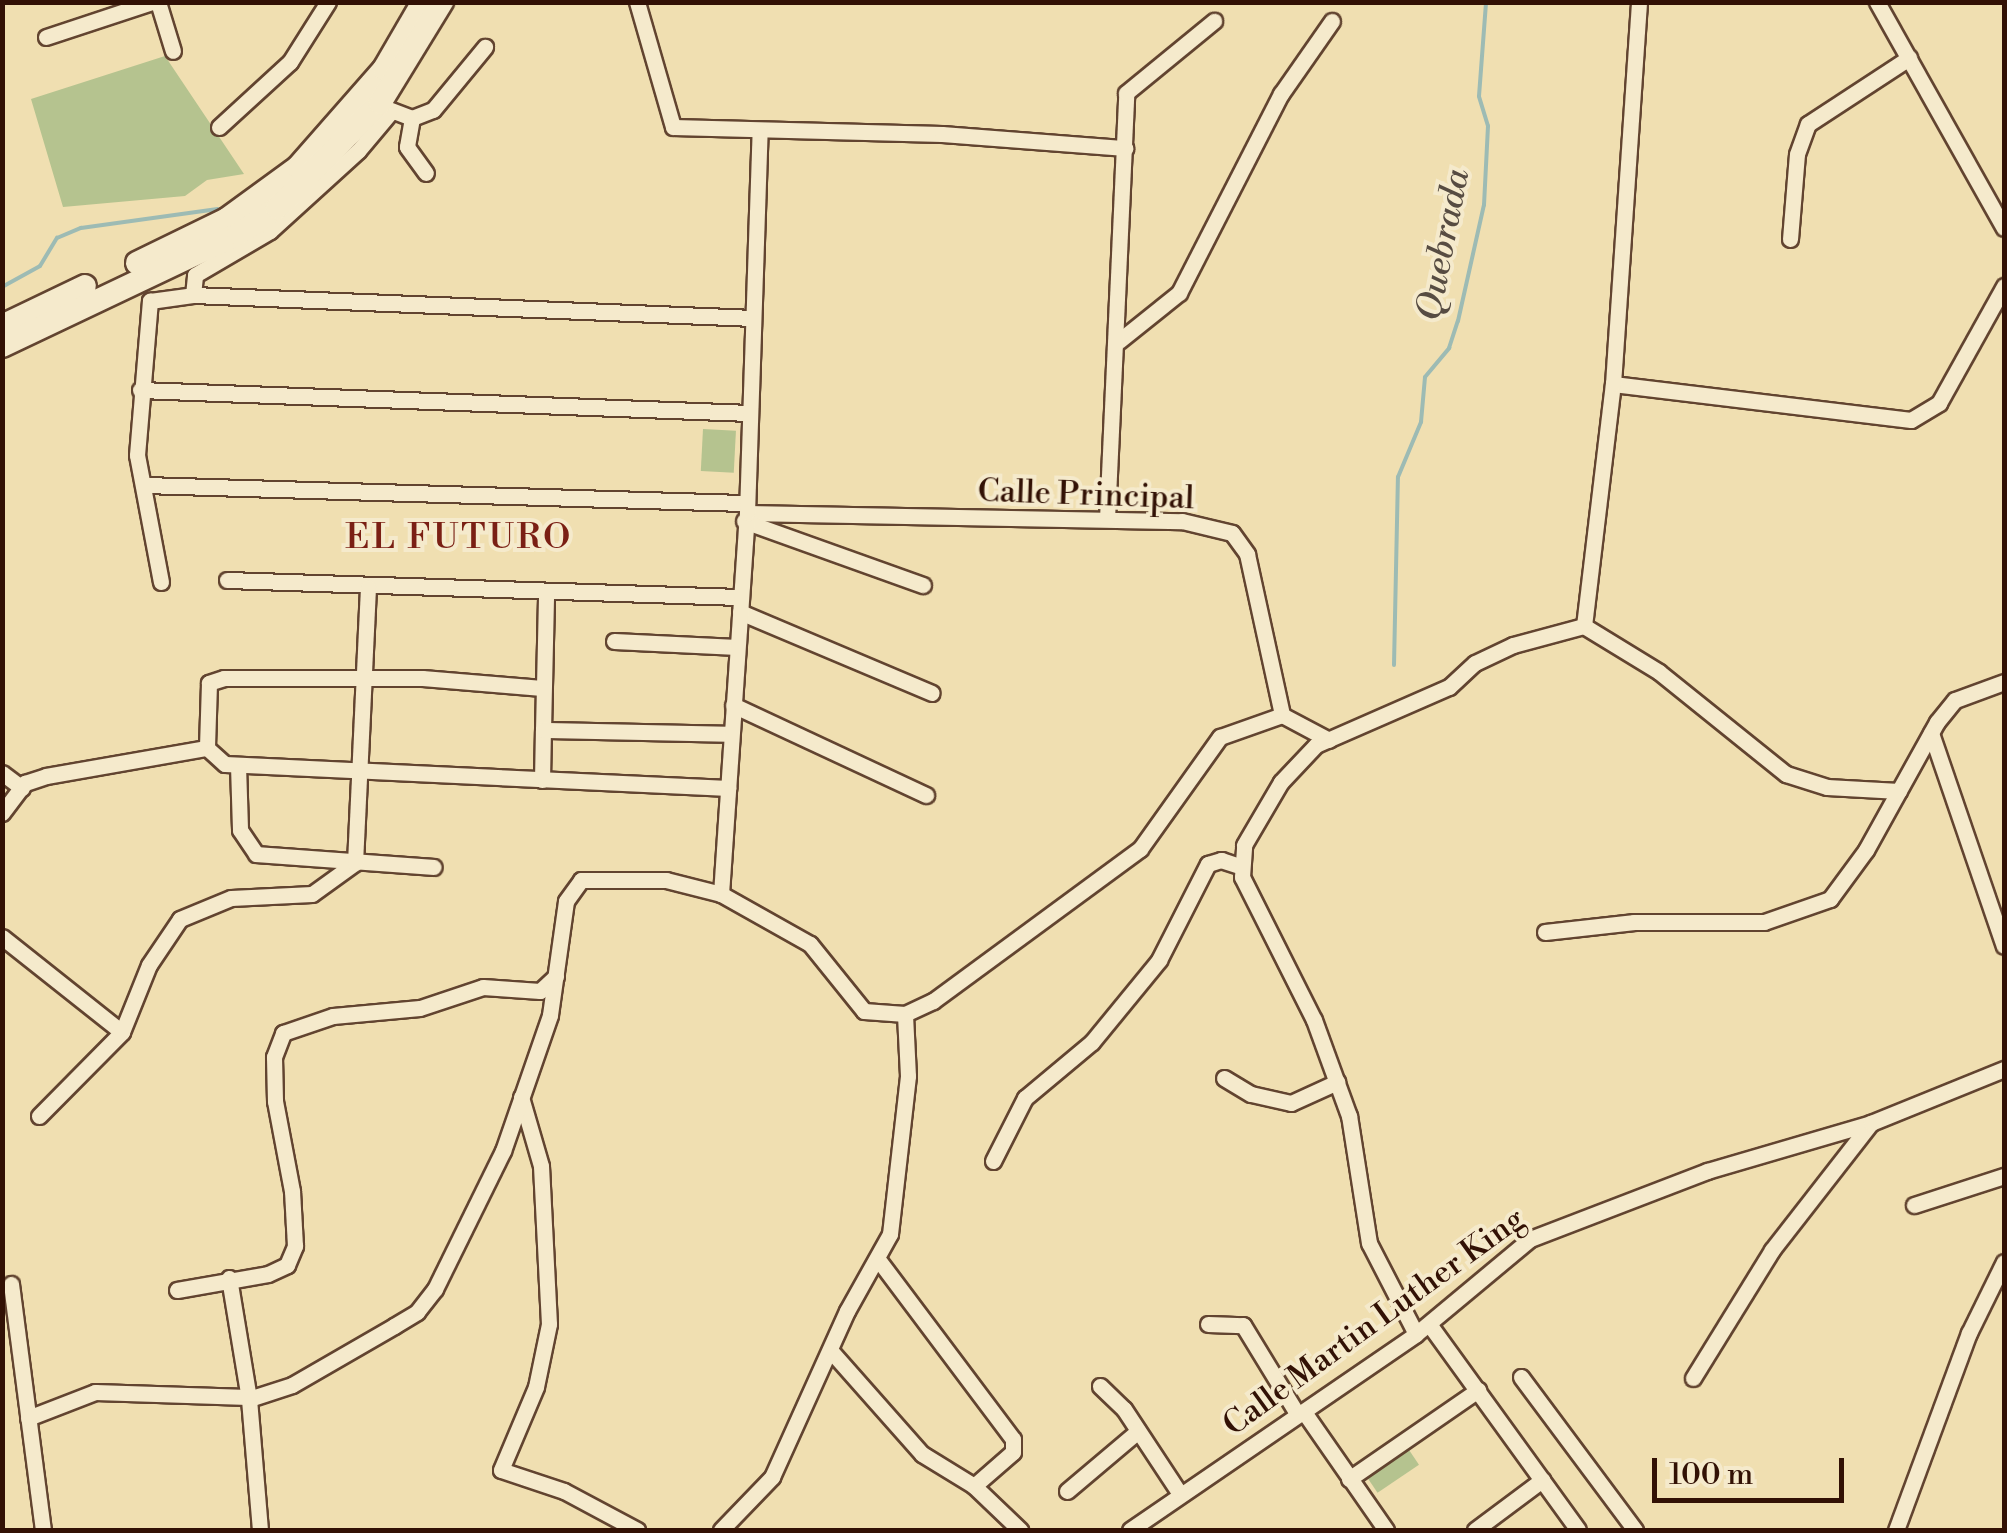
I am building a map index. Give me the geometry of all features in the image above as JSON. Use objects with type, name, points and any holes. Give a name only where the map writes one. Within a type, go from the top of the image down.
[{"type":"main road","points":[[2,326],[164,251],[261,197],[341,126],[423,2]]},
{"type":"main road","points":[[2,346],[238,234],[313,176],[384,108],[442,2]]},
{"type":"street","points":[[46,37],[155,2],[172,51]]},
{"type":"street","points":[[220,127],[290,62],[328,2]]},
{"type":"street","points":[[637,2],[673,127],[942,134],[1124,148]]},
{"type":"street","points":[[1584,626],[1613,384],[1639,2]]},
{"type":"street","points":[[1877,2],[2004,228]]},
{"type":"street","points":[[1119,341],[1179,293],[1281,94],[1332,20]]},
{"type":"street","points":[[1107,519],[1130,83],[1214,21]]},
{"type":"street","points":[[193,295],[195,275],[270,230],[358,152],[384,108],[412,118],[433,110],[484,47]]},
{"type":"street","points":[[1790,239],[1797,154],[1808,124],[1851,90],[1909,58]]},
{"type":"street","points":[[412,118],[407,147],[426,173]]},
{"type":"street","points":[[720,894],[745,512],[760,130]]},
{"type":"street","points":[[1613,384],[1911,420],[1938,403],[2004,286]]},
{"type":"street","points":[[161,582],[136,455],[150,301],[193,295],[754,318]]},
{"type":"street","points":[[140,390],[750,413]]},
{"type":"street","name":"Calle Principal","points":[[144,485],[745,512],[1182,521],[1232,533],[1247,554],[1282,715]]},
{"type":"street","points":[[745,512],[923,586]]},
{"type":"street","points":[[228,580],[740,604],[932,693]]},
{"type":"street","points":[[355,864],[368,587]]},
{"type":"street","points":[[542,780],[546,593]]},
{"type":"street","points":[[1578,1530],[1478,1390],[1422,1329],[1369,1244],[1358,1155],[1336,1082],[1314,1020],[1253,904],[1242,867],[1244,846],[1280,782],[1316,745],[1448,688],[1474,663],[1512,645],[1584,626],[1658,672],[1786,774],[1827,787],[1899,791]]},
{"type":"street","points":[[614,642],[737,647]]},
{"type":"street","points":[[207,748],[209,683],[216,679],[363,680],[542,688]]},
{"type":"street","points":[[1545,932],[1634,922],[1764,922],[1808,910],[1830,899],[1955,700],[2003,686]]},
{"type":"street","points":[[733,705],[926,794]]},
{"type":"street","points":[[28,1418],[95,1392],[249,1398],[292,1386],[417,1312],[469,1230],[522,1097],[550,1015],[566,901],[581,880],[666,880],[720,894],[810,944],[864,1011],[905,1014],[933,1002],[1140,849],[1220,738],[1282,715],[1329,740]]},
{"type":"street","points":[[542,730],[731,734]]},
{"type":"street","points":[[1931,733],[2004,946]]},
{"type":"street","points":[[207,748],[225,764],[238,765],[728,788]]},
{"type":"street","points":[[2,813],[22,788],[67,771],[207,748]]},
{"type":"street","points":[[238,765],[240,830],[256,854],[355,864],[434,866]]},
{"type":"street","points":[[2,773],[22,788]]},
{"type":"street","points":[[993,1161],[1026,1098],[1092,1042],[1160,960],[1208,864],[1220,860],[1242,867]]},
{"type":"street","points":[[39,1116],[122,1032],[148,965],[180,919],[231,898],[312,894],[355,864]]},
{"type":"street","points":[[6,944],[122,1032]]},
{"type":"street","points":[[177,1290],[268,1274],[286,1265],[295,1246],[292,1192],[275,1101],[274,1057],[283,1033],[333,1016],[420,1008],[483,987],[540,991],[556,976]]},
{"type":"street","points":[[721,1530],[772,1476],[830,1350],[880,1262],[890,1234],[908,1076],[905,1014]]},
{"type":"street","name":"Calle Martin Luther King","points":[[1130,1530],[1422,1329],[1491,1267],[1569,1220],[1871,1123],[2004,1068]]},
{"type":"street","points":[[1224,1078],[1251,1094],[1291,1104],[1336,1082]]},
{"type":"street","points":[[522,1097],[541,1166],[549,1324],[536,1387],[500,1470],[564,1491],[637,1530]]},
{"type":"street","points":[[1693,1378],[1772,1250],[1871,1123]]},
{"type":"street","points":[[1914,1205],[2004,1176]]},
{"type":"street","points":[[880,1262],[1013,1439],[1013,1452],[974,1486]]},
{"type":"street","points":[[1896,1530],[1969,1333],[2004,1262]]},
{"type":"street","points":[[229,1278],[249,1398],[260,1530]]},
{"type":"street","points":[[11,1284],[43,1530]]},
{"type":"street","points":[[1208,1324],[1243,1324],[1301,1414],[1386,1530]]},
{"type":"street","points":[[830,1350],[922,1454],[974,1486],[1020,1530]]},
{"type":"street","points":[[1522,1377],[1635,1530]]},
{"type":"street","points":[[1100,1386],[1138,1431],[1180,1494]]},
{"type":"street","points":[[1349,1479],[1478,1390]]},
{"type":"street","points":[[1068,1492],[1138,1431]]},
{"type":"street","points":[[1475,1530],[1542,1480]]},
{"type":"green space","points":[[165,56],[244,174],[207,180],[185,196],[63,207],[31,99]]},
{"type":"green space","points":[[703,429],[736,431],[734,473],[701,471]]},
{"type":"green space","points":[[1405,1444],[1419,1465],[1378,1493],[1364,1472]]},
{"type":"waterway","name":"Quebrada","points":[[1394,665],[1398,477],[1421,422],[1425,377],[1449,348],[1458,321],[1484,205],[1488,126],[1479,96],[1486,2]]},
{"type":"waterway","points":[[2,287],[40,266],[57,238],[81,228],[218,209]]},
{"type":"district","name":"EL FUTURO","points":[[459,538]]}]
